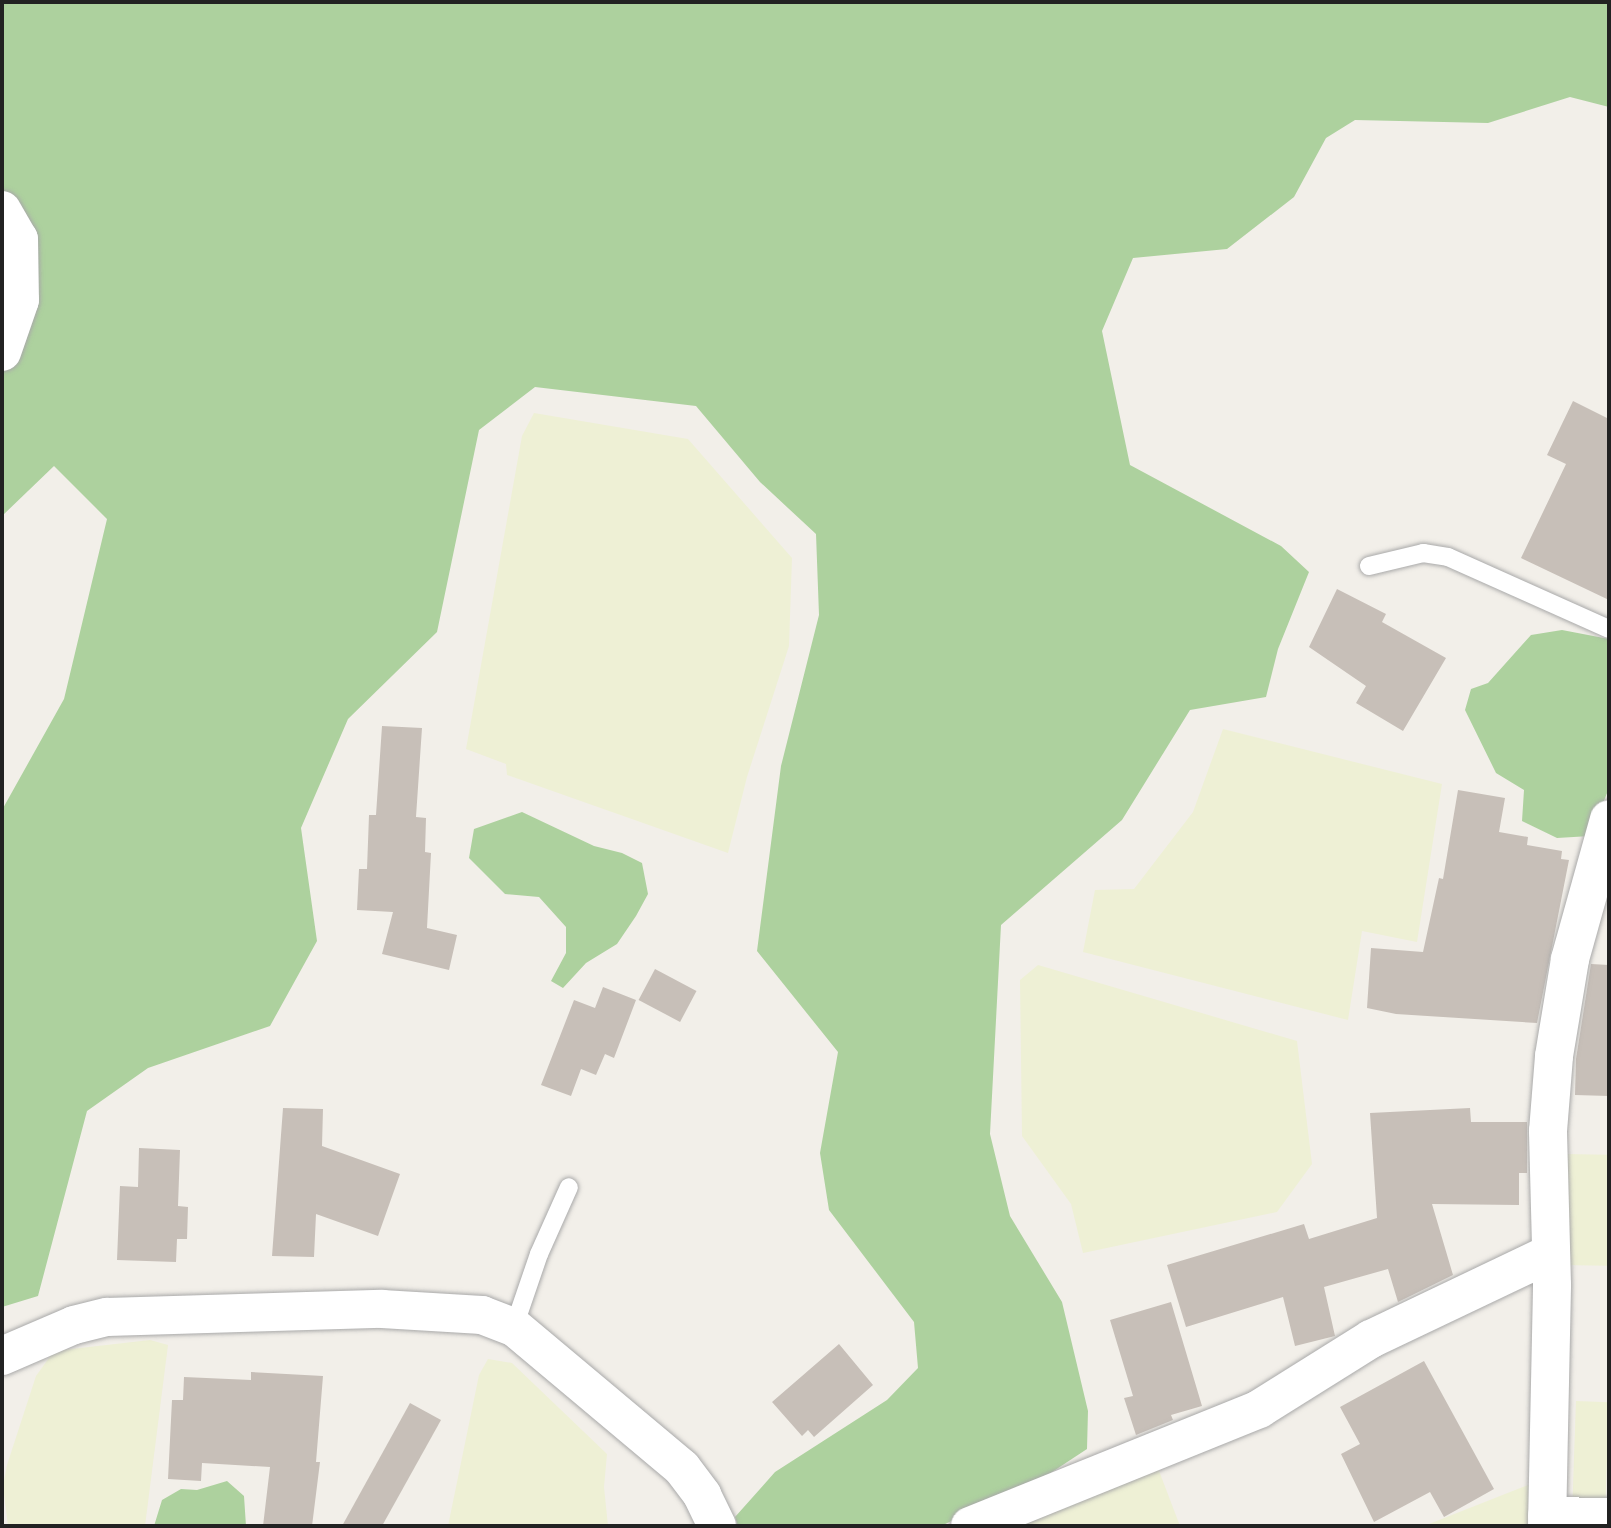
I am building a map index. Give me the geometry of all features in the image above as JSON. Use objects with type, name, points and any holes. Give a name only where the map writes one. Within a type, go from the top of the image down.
[{"type":"street","points":[[2,210],[19,239],[20,300],[2,352]]},
{"type":"street","points":[[1609,819],[1570,959],[1554,1056],[1548,1131],[1552,1285],[1547,1521],[1609,1517]]},
{"type":"street","points":[[970,1526],[1259,1409],[1371,1339],[1549,1254]]},
{"type":"street","points":[[2,1356],[74,1325],[107,1317],[382,1309],[482,1315],[514,1327],[682,1468],[702,1495],[717,1526]]},
{"type":"lane","points":[[1369,566],[1404,556],[1437,554],[1609,629]]},
{"type":"lane","points":[[514,1327],[539,1254],[569,1187]]},
{"type":"green space","points":[[2,2],[1609,2],[1609,107],[1570,97],[1488,123],[1355,120],[1326,138],[1294,197],[1227,249],[1133,258],[1102,331],[1130,465],[1281,546],[1309,572],[1278,649],[1266,697],[1190,710],[1122,820],[1001,925],[990,1134],[1010,1216],[1062,1302],[1088,1411],[1087,1449],[1046,1476],[941,1526],[738,1526],[735,1517],[775,1472],[887,1400],[918,1368],[914,1322],[829,1210],[820,1153],[838,1052],[757,951],[781,766],[819,615],[816,534],[760,482],[696,406],[535,387],[479,430],[437,632],[348,719],[301,828],[317,941],[270,1026],[148,1068],[87,1111],[38,1296],[2,1307],[2,810],[64,699],[107,519],[54,466],[2,516]]},
{"type":"green space","points":[[534,413],[688,439],[792,558],[789,646],[747,777],[728,853],[507,775],[506,764],[466,749],[522,436]]},
{"type":"green space","points":[[1562,630],[1609,639],[1609,788],[1590,836],[1557,838],[1522,821],[1524,790],[1496,773],[1465,710],[1471,689],[1488,683],[1531,635]]},
{"type":"green space","points":[[1223,729],[1442,784],[1417,942],[1362,931],[1348,1020],[1083,952],[1095,890],[1134,889],[1193,812]]},
{"type":"green space","points":[[522,812],[594,846],[622,853],[642,863],[648,894],[636,916],[617,944],[586,963],[563,988],[551,981],[566,953],[566,927],[539,897],[505,894],[469,858],[474,829]]},
{"type":"green space","points":[[1038,965],[1297,1041],[1312,1164],[1277,1212],[1083,1253],[1071,1204],[1022,1136],[1020,980]]},
{"type":"green space","points":[[1563,1154],[1609,1155],[1607,1266],[1561,1265]]},
{"type":"green space","points":[[150,1340],[168,1345],[145,1526],[8,1526],[3,1486],[7,1465],[36,1376],[54,1351]]},
{"type":"green space","points":[[488,1359],[512,1363],[607,1454],[604,1487],[608,1526],[448,1526],[479,1375]]},
{"type":"green space","points":[[1576,1401],[1609,1402],[1605,1506],[1572,1505]]},
{"type":"green space","points":[[1156,1463],[1180,1526],[999,1526]]},
{"type":"green space","points":[[227,1481],[244,1496],[246,1526],[154,1526],[162,1500],[181,1489],[197,1490]]},
{"type":"green space","points":[[1528,1485],[1534,1490],[1534,1526],[1424,1526]]},
{"type":"building","points":[[1573,401],[1609,419],[1609,600],[1521,558],[1566,464],[1547,455]]},
{"type":"building","points":[[1337,589],[1386,614],[1382,622],[1446,658],[1403,731],[1356,703],[1366,686],[1309,647]]},
{"type":"building","points":[[382,726],[422,728],[416,817],[426,818],[425,852],[431,853],[427,928],[457,935],[449,970],[382,954],[393,912],[357,910],[359,869],[367,869],[369,815],[376,815]]},
{"type":"building","points":[[1458,790],[1505,798],[1499,832],[1528,837],[1527,845],[1562,851],[1561,859],[1569,860],[1537,1023],[1396,1014],[1367,1008],[1371,948],[1423,952],[1439,878],[1443,879]]},
{"type":"building","points":[[1591,964],[1609,965],[1609,1096],[1575,1095],[1576,1059]]},
{"type":"building","points":[[655,969],[696,991],[680,1022],[639,1000]]},
{"type":"building","points":[[603,987],[636,1000],[614,1058],[605,1054],[596,1075],[581,1069],[571,1096],[541,1085],[574,1000],[595,1008]]},
{"type":"building","points":[[283,1108],[323,1109],[322,1146],[400,1174],[378,1236],[316,1214],[314,1257],[272,1256]]},
{"type":"building","points":[[1470,1108],[1471,1122],[1527,1122],[1527,1173],[1519,1173],[1519,1205],[1432,1204],[1453,1275],[1398,1302],[1388,1269],[1324,1287],[1335,1336],[1295,1346],[1283,1297],[1186,1327],[1167,1265],[1304,1224],[1309,1239],[1377,1218],[1370,1113]]},
{"type":"building","points":[[139,1148],[180,1150],[178,1206],[188,1207],[187,1239],[177,1239],[176,1262],[117,1260],[120,1186],[138,1187]]},
{"type":"building","points":[[1171,1302],[1202,1406],[1171,1415],[1173,1420],[1136,1435],[1124,1398],[1133,1396],[1110,1320]]},
{"type":"building","points":[[839,1344],[873,1385],[814,1437],[808,1430],[802,1436],[772,1402]]},
{"type":"building","points":[[1424,1361],[1494,1489],[1444,1517],[1430,1492],[1374,1522],[1341,1454],[1360,1444],[1340,1407]]},
{"type":"building","points":[[251,1372],[323,1376],[316,1462],[320,1462],[312,1526],[263,1526],[270,1467],[202,1463],[201,1481],[168,1479],[172,1400],[183,1400],[184,1377],[251,1380]]},
{"type":"building","points":[[410,1403],[441,1420],[382,1526],[342,1526]]}]
